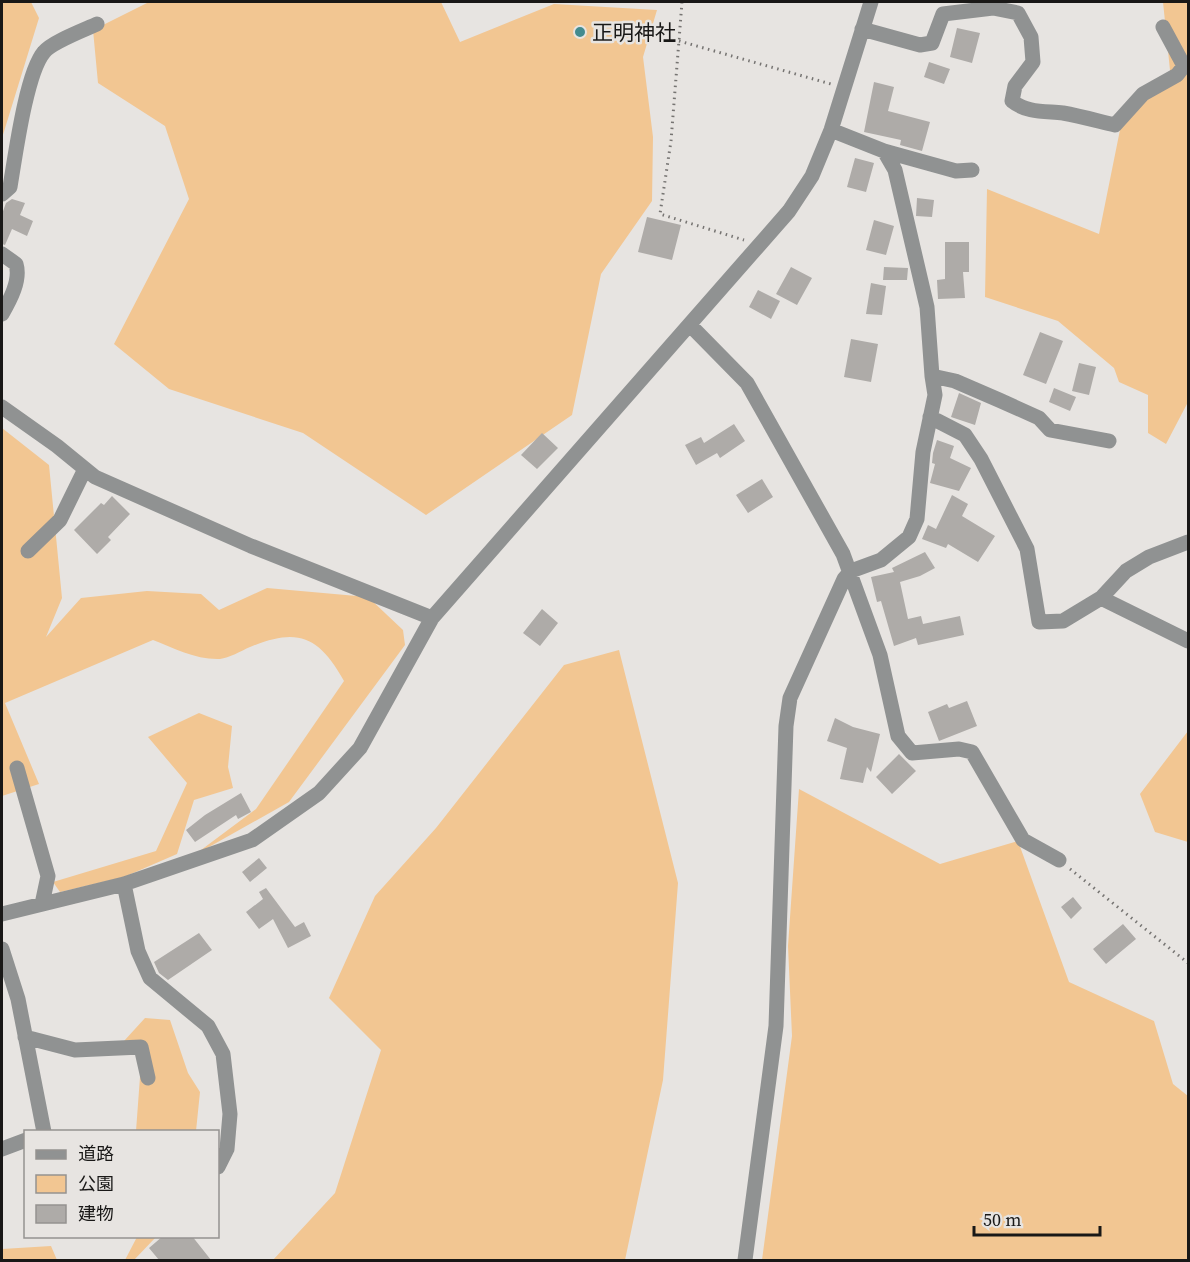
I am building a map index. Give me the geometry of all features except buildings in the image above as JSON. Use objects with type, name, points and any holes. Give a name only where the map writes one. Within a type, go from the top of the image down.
[{"type":"street","points":[[2,914],[124,884],[252,840],[319,793],[360,748],[432,618],[789,211],[812,176],[831,130],[871,2]]},
{"type":"street","points":[[862,29],[920,45],[932,43],[943,14],[993,8],[1018,13],[1031,37],[1033,62],[1015,86],[1012,101],[1019,107],[1030,110],[1064,113],[1115,125],[1143,94],[1177,75],[1184,66],[1163,27]]},
{"type":"street","points":[[2,194],[10,187],[21,122],[35,71],[44,52],[97,24]]},
{"type":"street","points":[[831,130],[884,151],[957,171],[972,170]]},
{"type":"street","points":[[745,1260],[776,1026],[786,726],[790,698],[844,579],[851,570],[881,560],[909,537],[917,519],[923,452],[935,395],[927,307],[895,170],[884,151]]},
{"type":"street","points":[[2,254],[16,264],[18,272],[10,300],[2,314]]},
{"type":"street","points":[[690,325],[747,383],[851,570],[880,655],[898,736],[912,753],[959,749],[972,752],[1023,840],[1059,860]]},
{"type":"street","points":[[932,376],[956,381],[1040,418],[1050,430],[1109,441]]},
{"type":"street","points":[[2,407],[94,477],[242,542],[432,618]]},
{"type":"street","points":[[930,417],[966,435],[981,459],[1027,549],[1039,622],[1064,621],[1101,598],[1126,571],[1149,557],[1188,542]]},
{"type":"street","points":[[28,551],[60,520],[85,469]]},
{"type":"street","points":[[1101,598],[1188,641]]},
{"type":"street","points":[[17,768],[48,876],[42,904]]},
{"type":"street","points":[[124,884],[138,951],[150,978],[208,1026],[223,1054],[230,1114],[227,1149],[219,1165]]},
{"type":"street","points":[[2,949],[12,974],[44,1130]]},
{"type":"street","points":[[25,1037],[75,1050],[141,1047],[148,1078]]},
{"type":"street","points":[[2,1149],[24,1141]]},
{"type":"path","points":[[682,2],[671,141],[660,214],[760,245]]},
{"type":"path","points":[[679,41],[845,87]]},
{"type":"path","points":[[1059,860],[1188,963]]},
{"type":"green space","points":[[2,2],[31,2],[39,18],[2,138]]},
{"type":"green space","points":[[149,2],[441,2],[460,42],[554,4],[657,10],[643,57],[653,137],[652,201],[601,274],[572,415],[426,515],[303,433],[169,389],[114,344],[189,199],[165,126],[98,83],[93,30]]},
{"type":"green space","points":[[1163,2],[1188,2],[1188,402],[1166,444],[1148,433],[1148,395],[1119,382],[1114,368],[1058,321],[985,297],[987,189],[1099,234],[1123,115],[1171,80]]},
{"type":"green space","points":[[2,428],[49,465],[62,598],[46,637],[81,598],[147,591],[201,594],[219,610],[267,588],[368,597],[403,630],[405,645],[289,802],[193,856],[256,809],[344,681],[326,654],[316,645],[294,637],[267,641],[220,659],[194,656],[153,640],[5,703],[39,784],[2,796]]},
{"type":"green space","points":[[619,650],[678,883],[663,1080],[625,1260],[273,1260],[335,1193],[381,1050],[329,998],[375,896],[436,828],[564,665]]},
{"type":"green space","points":[[199,713],[232,726],[228,767],[233,788],[194,800],[177,854],[124,877],[60,892],[53,882],[156,851],[187,783],[148,737]]},
{"type":"green space","points":[[1188,731],[1188,842],[1155,832],[1140,794]]},
{"type":"green space","points":[[799,789],[940,864],[1018,841],[1069,982],[1154,1021],[1173,1084],[1188,1096],[1188,1260],[762,1260],[792,1036],[788,946]]},
{"type":"green space","points":[[145,1018],[170,1020],[188,1073],[200,1092],[196,1130],[136,1130],[142,1050],[124,1041]]},
{"type":"green space","points":[[136,1238],[155,1238],[134,1260],[125,1260]]},
{"type":"green space","points":[[51,1246],[57,1260],[2,1260],[2,1249]]},
{"type":"place","name":"正明神社","points":[[580,32]]}]
